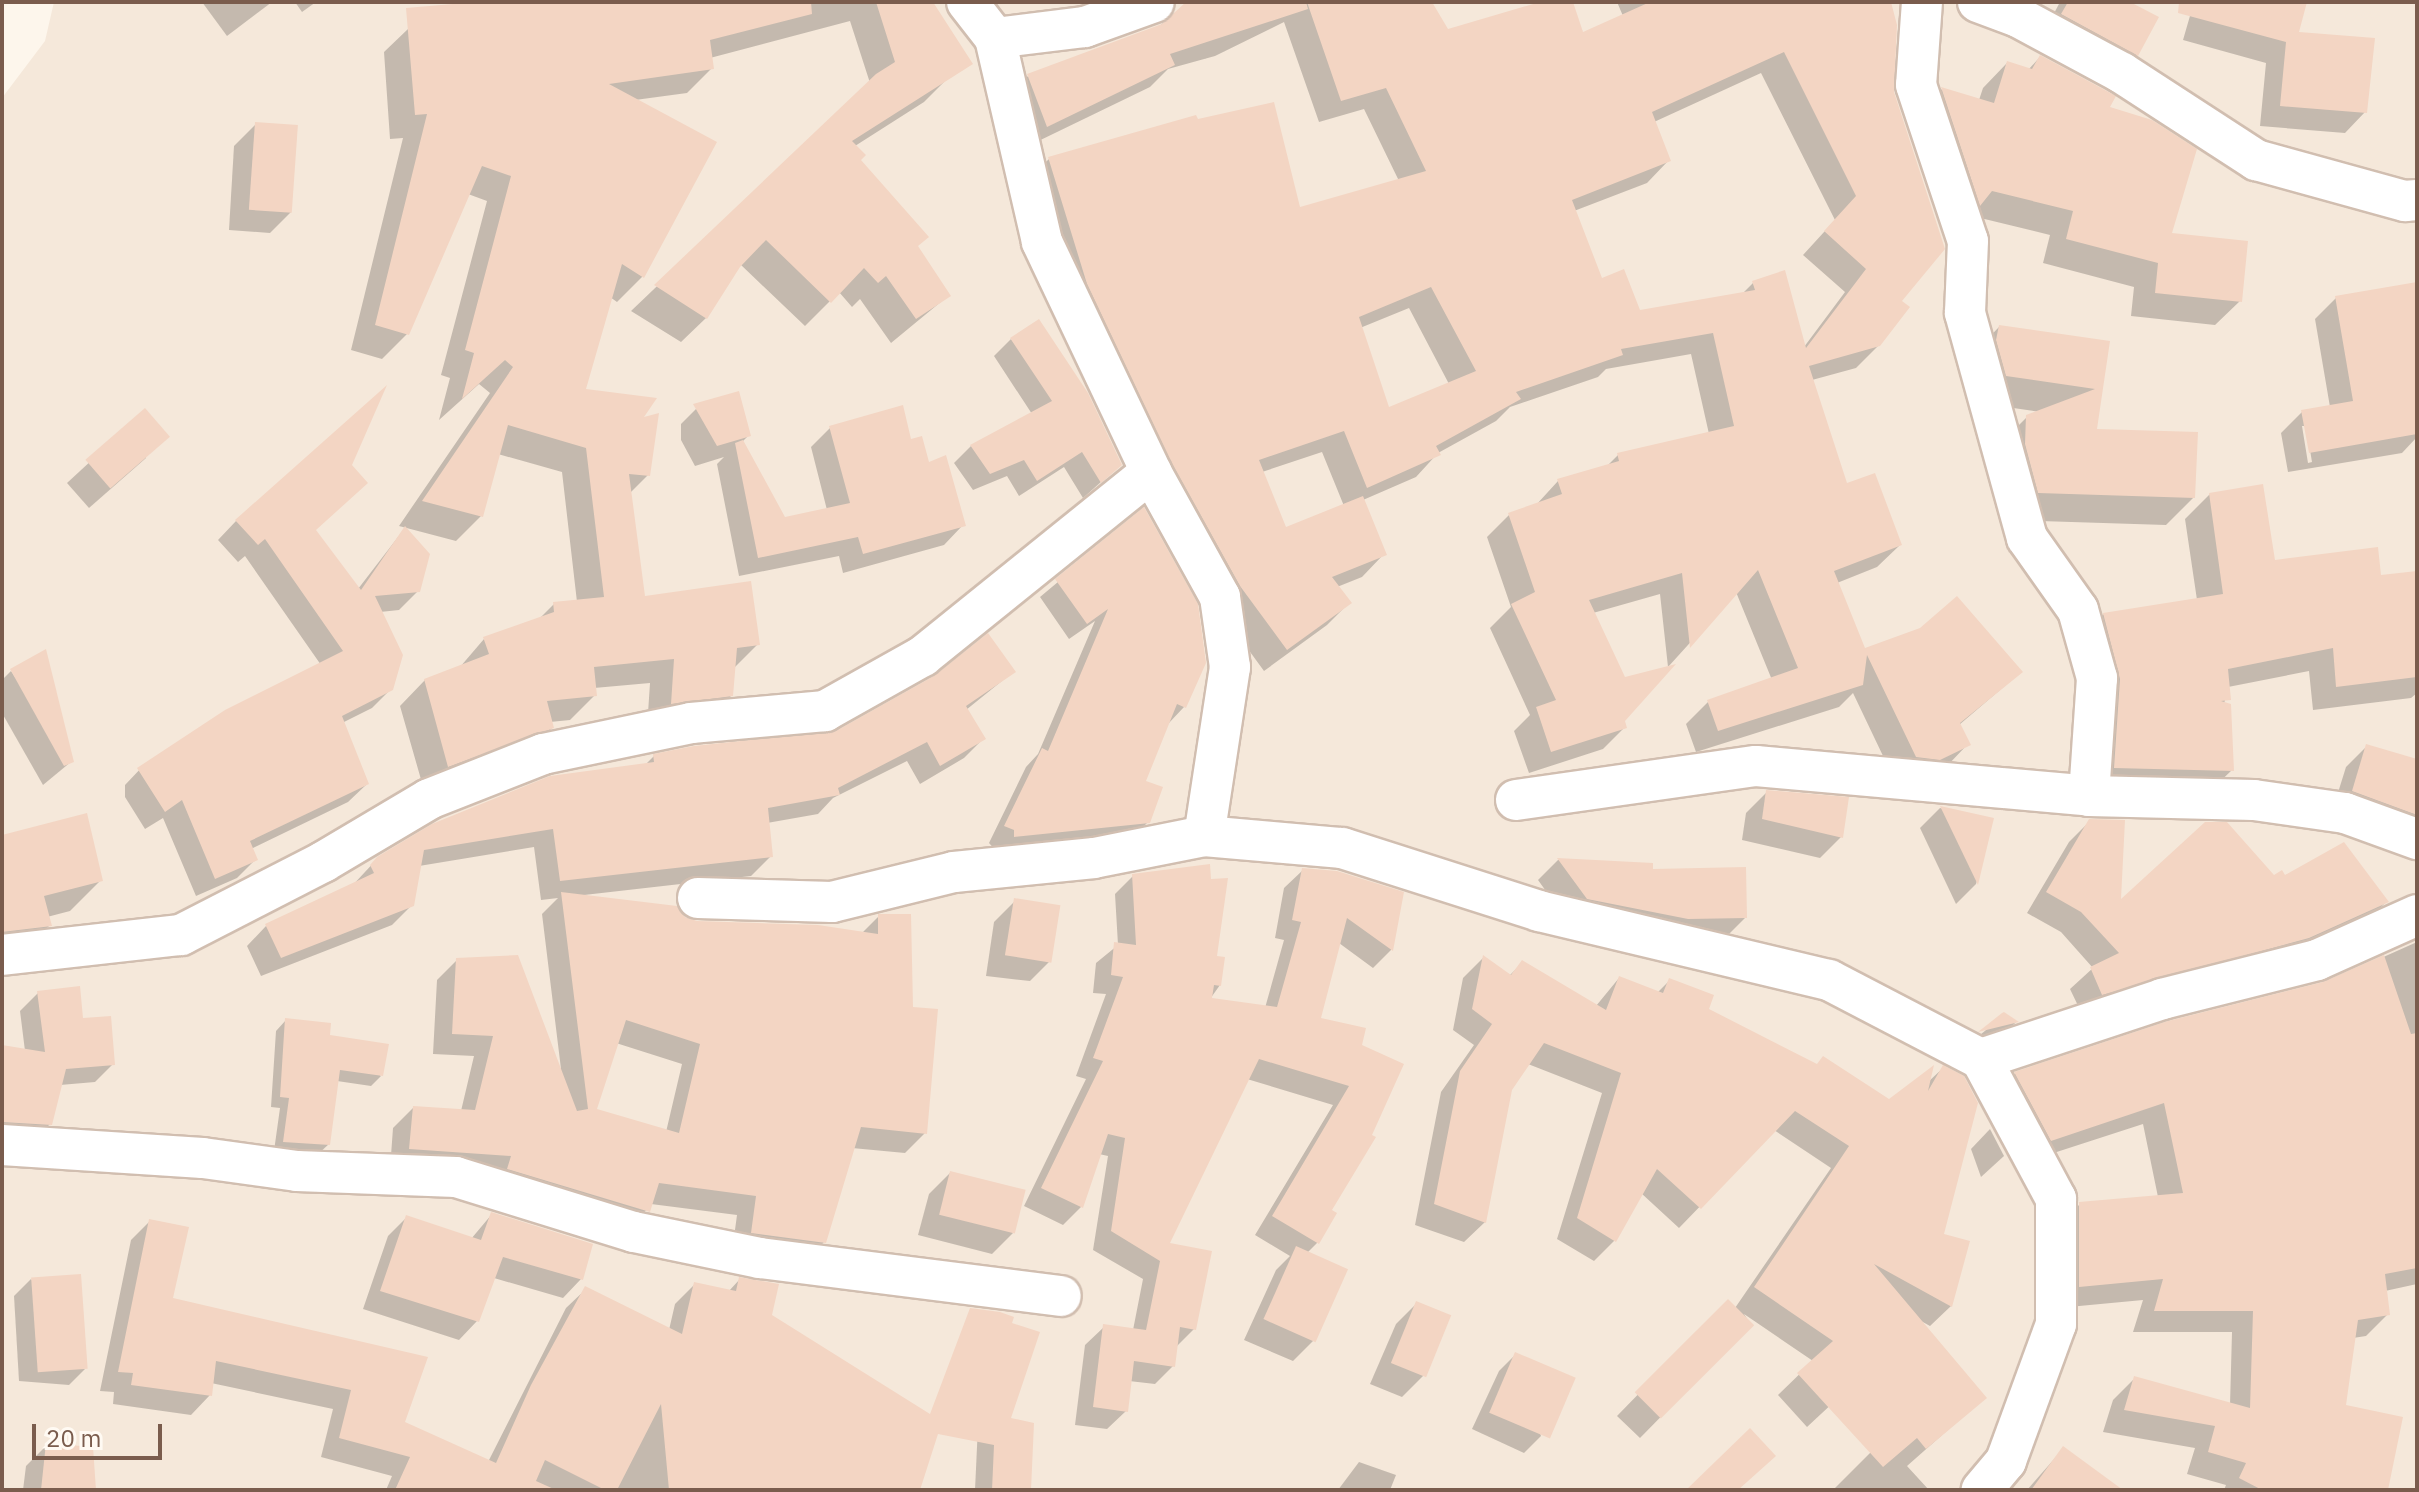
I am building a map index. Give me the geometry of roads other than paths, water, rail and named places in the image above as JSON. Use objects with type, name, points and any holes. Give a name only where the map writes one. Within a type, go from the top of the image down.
[{"type":"street","points":[[967,2],[995,38],[1042,242],[1151,472],[1220,597],[1230,667],[1204,836]]},
{"type":"street","points":[[995,38],[1084,14],[1154,2]]},
{"type":"street","points":[[1922,2],[1916,85],[1968,241],[1965,313],[2027,538],[2078,610],[2097,678],[2089,796]]},
{"type":"street","points":[[1978,2],[2018,17],[2122,73],[2256,160],[2405,201],[2417,200]]},
{"type":"street","points":[[2,955],[181,935],[323,862],[429,799],[543,754],[691,723],[825,711],[923,656],[1151,472]]},
{"type":"street","points":[[1516,800],[1756,766],[2089,796],[2254,800],[2345,813],[2417,839]]},
{"type":"street","points":[[698,898],[832,902],[954,872],[1094,858],[1204,836],[1342,848],[1539,911],[1829,980],[1981,1059],[2056,1199],[2056,1324],[2006,1461],[1982,1490]]},
{"type":"street","points":[[1981,1059],[2162,999],[2317,960],[2417,915]]},
{"type":"street","points":[[2,1145],[203,1158],[297,1171],[456,1177],[634,1232],[760,1258],[1061,1296]]}]
